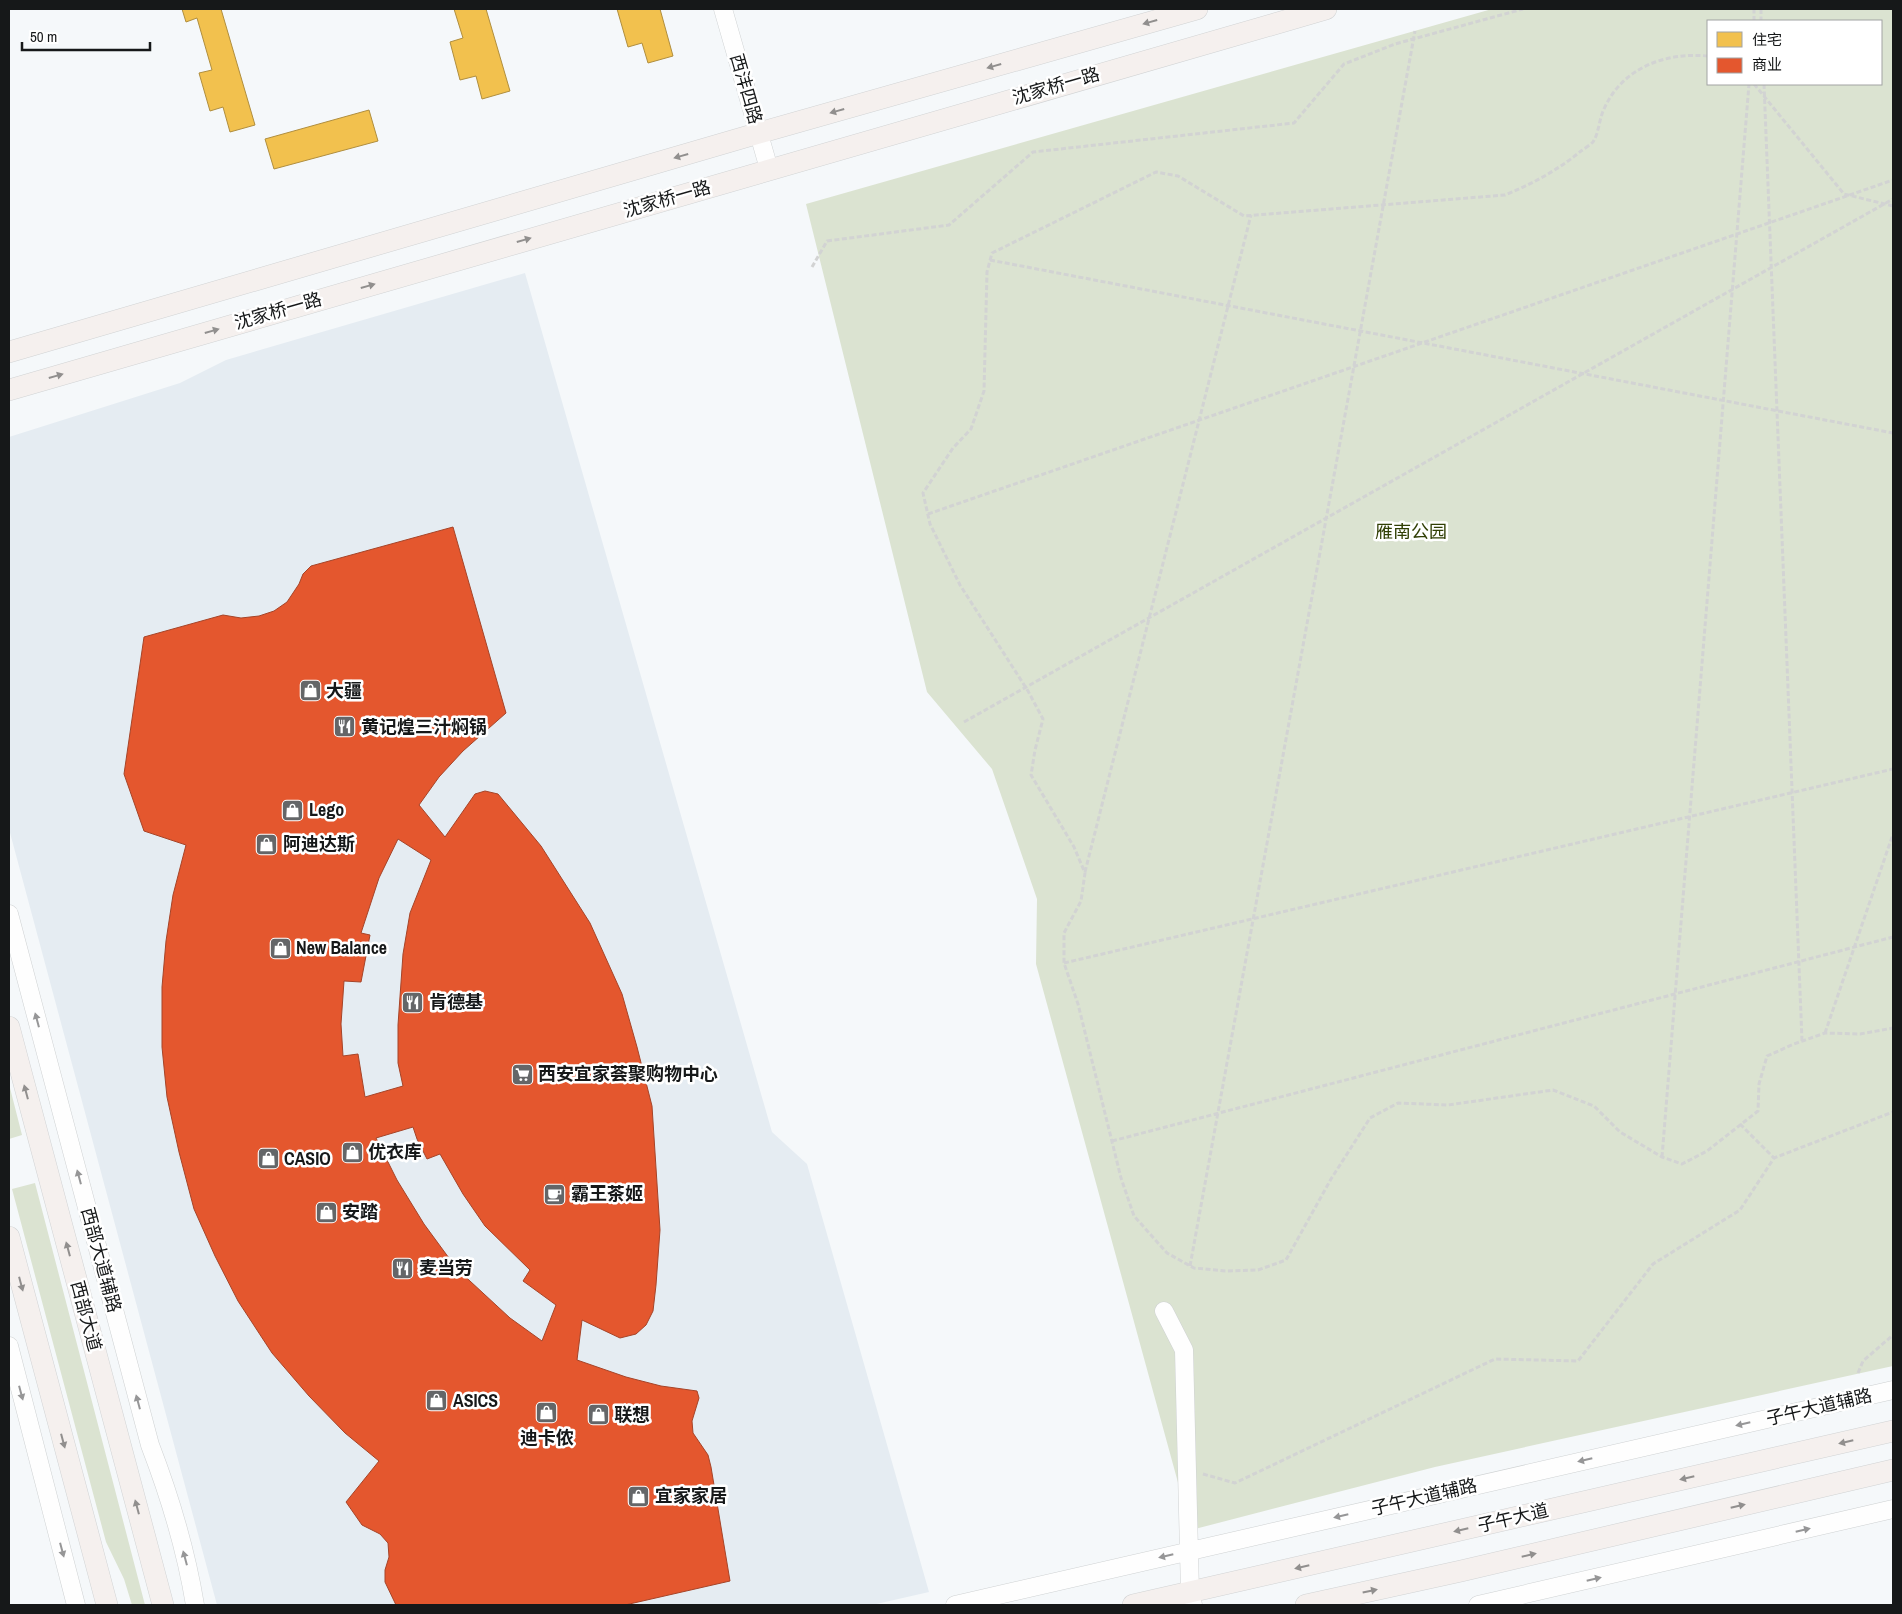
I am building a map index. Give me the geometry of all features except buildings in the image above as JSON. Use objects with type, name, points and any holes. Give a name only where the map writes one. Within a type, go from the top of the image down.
[{"type":"main road","name":"沈家桥一路","points":[[9,352],[759,133],[1197,9]]},
{"type":"main road","name":"沈家桥一路","points":[[9,390],[1326,9]]},
{"type":"main road","name":"西部大道","points":[[9,1027],[162,1605]]},
{"type":"main road","points":[[9,1236],[107,1605]]},
{"type":"main road","name":"子午大道","points":[[1133,1605],[1192,1599],[1893,1431]]},
{"type":"main road","points":[[1306,1605],[1461,1571],[1893,1470]]},
{"type":"street","name":"西沣四路","points":[[723,9],[768,169]]},
{"type":"street","name":"西部大道辅路","points":[[9,914],[150,1445],[165,1485],[187,1565],[195,1605]]},
{"type":"street","points":[[1164,1311],[1184,1350],[1192,1599]]},
{"type":"street","points":[[9,1346],[76,1605]]},
{"type":"street","name":"子午大道辅路","points":[[955,1605],[1893,1390]]},
{"type":"street","points":[[1478,1605],[1893,1510]]},
{"type":"path","points":[[812,266],[827,241],[949,225],[1033,152],[1294,123],[1344,64],[1395,44],[1523,9]]},
{"type":"path","points":[[1190,1266],[1415,31]]},
{"type":"path","points":[[1084,873],[1074,847],[1031,774],[1043,719],[960,585],[930,524],[923,493],[953,448],[971,429],[984,391],[987,272],[992,253],[1156,172],[1178,176],[1244,216],[1505,195],[1563,166],[1592,142],[1604,108],[1623,79],[1657,60],[1690,54],[1707,56]]},
{"type":"path","points":[[1662,1157],[1748,85]]},
{"type":"path","points":[[1755,85],[1844,194],[1893,206]]},
{"type":"path","points":[[1764,85],[1802,1041]]},
{"type":"path","points":[[928,514],[1893,180]]},
{"type":"path","points":[[964,722],[1893,199]]},
{"type":"path","points":[[1251,215],[1084,873],[1081,901],[1064,932],[1064,963],[1078,1004],[1120,1178],[1134,1216],[1167,1253],[1194,1268],[1226,1271],[1258,1270],[1286,1260],[1331,1179],[1370,1118],[1398,1103],[1448,1105],[1553,1090],[1594,1106],[1620,1132],[1662,1157],[1682,1164],[1707,1151],[1758,1111],[1759,1084],[1767,1056],[1825,1033],[1860,1034],[1893,1028]]},
{"type":"path","points":[[990,260],[1893,433]]},
{"type":"path","points":[[1064,963],[1893,769]]},
{"type":"path","points":[[1825,1033],[1893,834]]},
{"type":"path","points":[[1112,1141],[1893,937]]},
{"type":"path","points":[[1199,1473],[1235,1483],[1495,1359],[1578,1361],[1654,1264],[1740,1210],[1774,1158],[1893,1112]]},
{"type":"path","points":[[1740,1124],[1774,1158]]},
{"type":"path","points":[[1858,1374],[1864,1361],[1893,1335]]},
{"type":"shaded area","points":[[525,273],[772,1132],[807,1164],[929,1592],[872,1605],[217,1605],[9,829],[9,437],[180,383],[226,360]]},
{"type":"green space","name":"雁南公园","points":[[1492,9],[1893,9],[1893,1366],[1435,1467],[1191,1530],[1036,964],[1037,899],[992,769],[927,692],[806,204]]},
{"type":"green space","points":[[9,1084],[22,1135],[9,1139]]},
{"type":"green space","points":[[35,1183],[145,1605],[132,1605],[124,1579],[106,1542],[12,1189]]},
{"type":"place","name":"大疆","points":[[310,691]]},
{"type":"place","name":"黄记煌三汁焖锅","points":[[345,727]]},
{"type":"place","name":"Lego","points":[[293,810]]},
{"type":"place","name":"阿迪达斯","points":[[267,844]]},
{"type":"place","name":"New Balance","points":[[280,948]]},
{"type":"place","name":"肯德基","points":[[413,1002]]},
{"type":"place","name":"西安宜家荟聚购物中心","points":[[522,1074]]},
{"type":"place","name":"优衣库","points":[[352,1152]]},
{"type":"place","name":"CASIO","points":[[268,1159]]},
{"type":"place","name":"霸王茶姬","points":[[555,1194]]},
{"type":"place","name":"安踏","points":[[326,1212]]},
{"type":"place","name":"麦当劳","points":[[403,1268]]},
{"type":"place","name":"ASICS","points":[[437,1401]]},
{"type":"place","name":"迪卡侬","points":[[547,1413]]},
{"type":"place","name":"联想","points":[[598,1415]]},
{"type":"place","name":"宜家家居","points":[[639,1496]]}]
